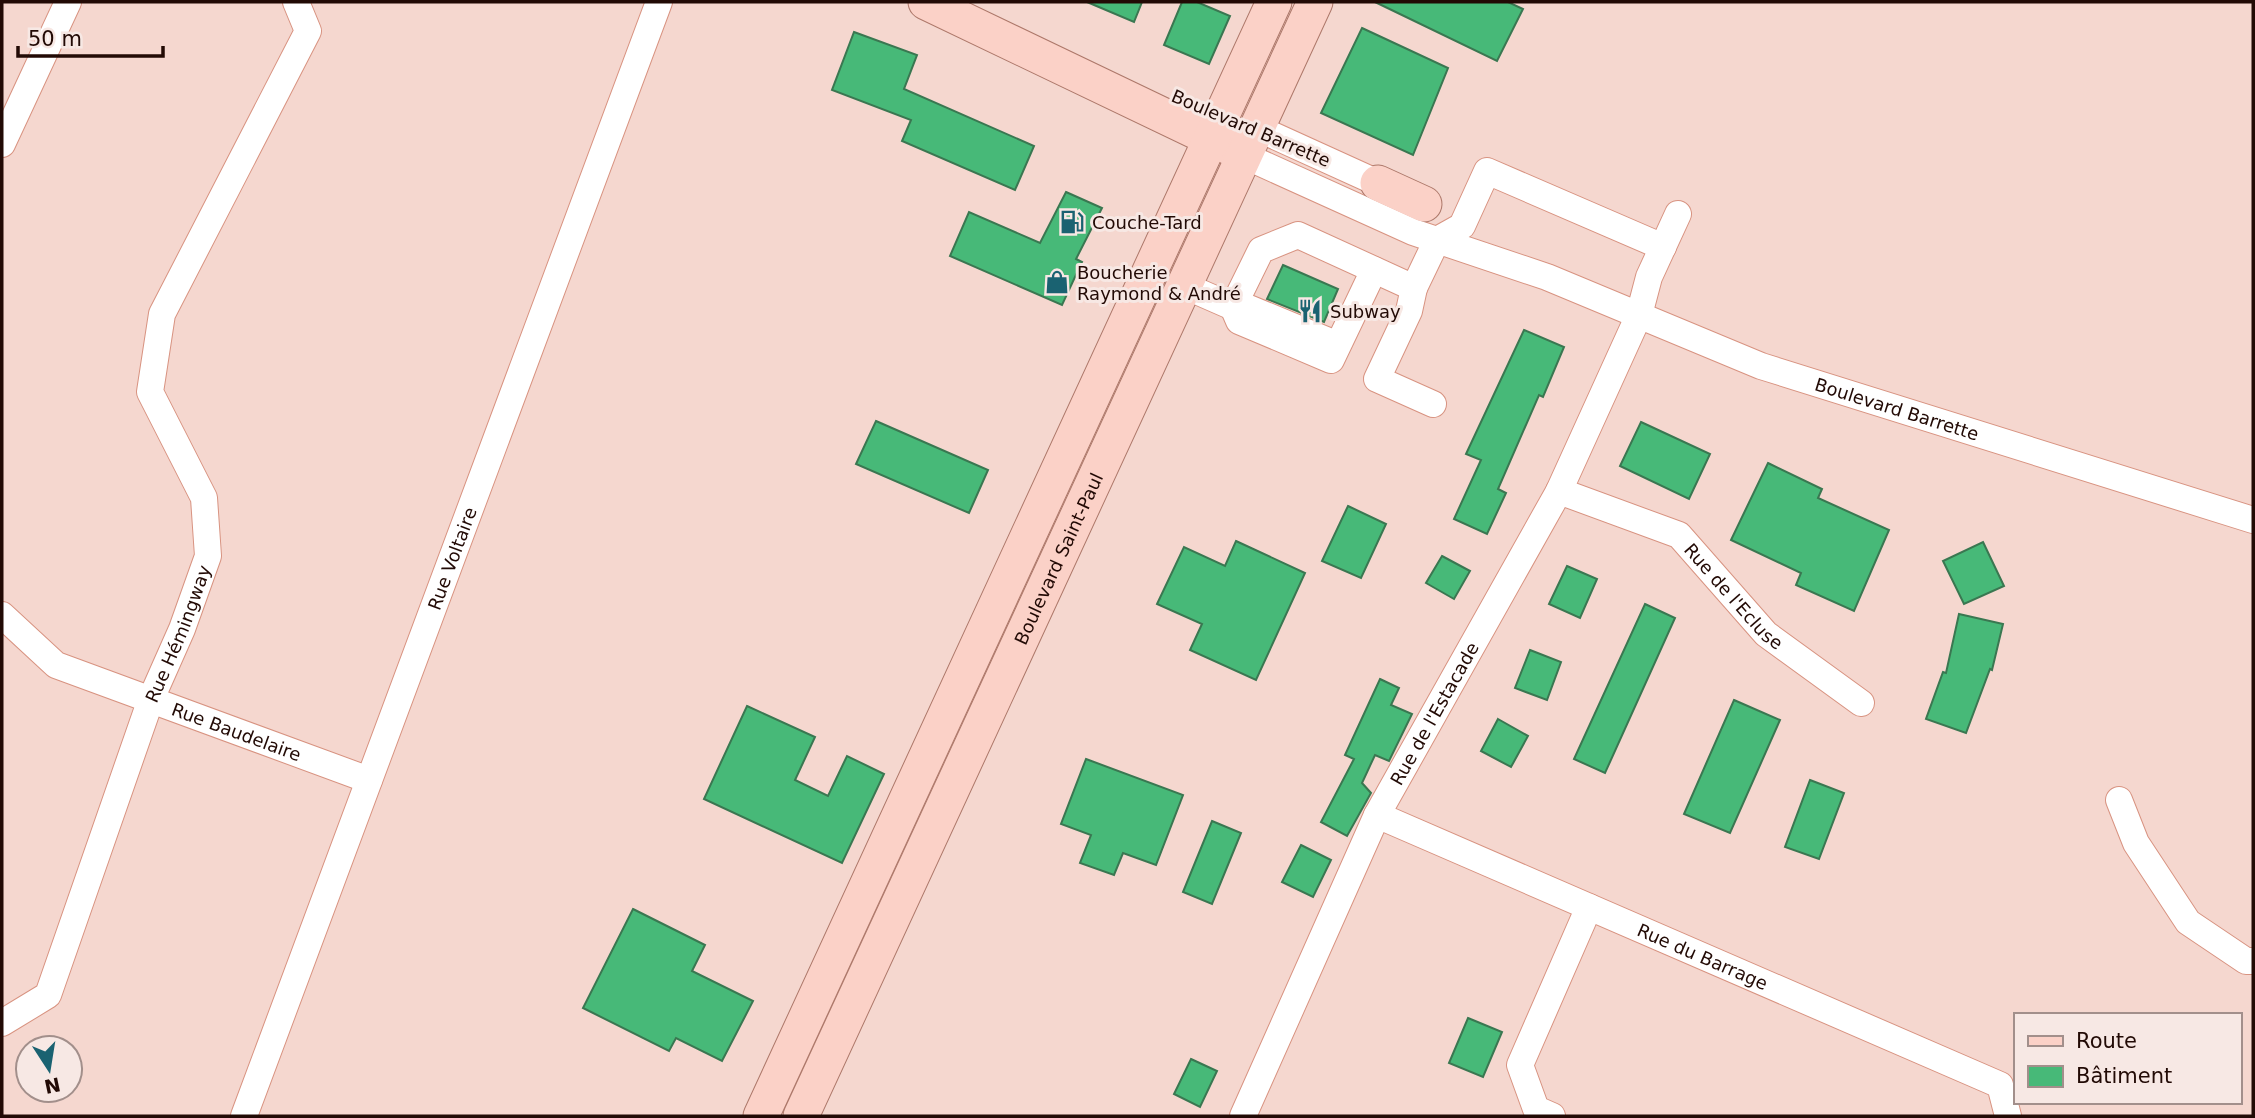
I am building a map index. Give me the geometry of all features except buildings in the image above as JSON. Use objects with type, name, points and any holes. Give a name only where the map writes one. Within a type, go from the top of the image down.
[{"type":"main road","name":"Boulevard Saint-Paul","points":[[761,1116],[1274,2]]},
{"type":"main road","name":"Boulevard Saint-Paul","points":[[801,1116],[1315,2]]},
{"type":"main road","name":"Boulevard Barrette","points":[[934,5],[1251,142]]},
{"type":"main road","name":"Boulevard Barrette","points":[[1378,183],[1424,204]]},
{"type":"street","points":[[2,144],[68,2]]},
{"type":"street","name":"Rue Hémingway","points":[[2,1023],[48,995],[151,699],[183,629],[208,556],[204,498],[150,392],[162,314],[308,31],[296,2]]},
{"type":"street","name":"Rue Voltaire","points":[[244,1116],[659,2]]},
{"type":"street","name":"Boulevard Barrette","points":[[1251,142],[1378,183]]},
{"type":"street","name":"Boulevard Barrette","points":[[1251,142],[1437,240],[1547,277],[1761,366],[2253,520]]},
{"type":"street","points":[[1433,404],[1377,379],[1409,311],[1414,288],[1437,240],[1462,226],[1487,170],[1663,247]]},
{"type":"street","name":"Boulevard Barrette","points":[[1424,204],[1547,277]]},
{"type":"street","name":"Rue de l'Estacade","points":[[1243,1116],[1377,815],[1559,491],[1639,315],[1649,277],[1678,214]]},
{"type":"street","points":[[1233,307],[1261,250],[1298,235],[1414,288]]},
{"type":"street","points":[[1185,286],[1233,307],[1239,321],[1331,360],[1374,270]]},
{"type":"street","name":"Rue de l'Ecluse","points":[[1559,491],[1679,535],[1766,634],[1861,703]]},
{"type":"street","name":"Rue Baudelaire","points":[[2,615],[56,665],[369,780]]},
{"type":"street","points":[[2119,800],[2136,843],[2188,922],[2246,961],[2253,961]]},
{"type":"street","name":"Rue du Barrage","points":[[1377,815],[2000,1086],[2008,1116]]},
{"type":"street","points":[[1552,1116],[1536,1109],[1520,1065],[1589,907]]},
{"type":"place","name":"Couche-Tard","points":[[1072,222]]},
{"type":"place","name":"Boucherie Raymond & André","points":[[1057,282]]},
{"type":"place","name":"Subway","points":[[1310,311]]}]
